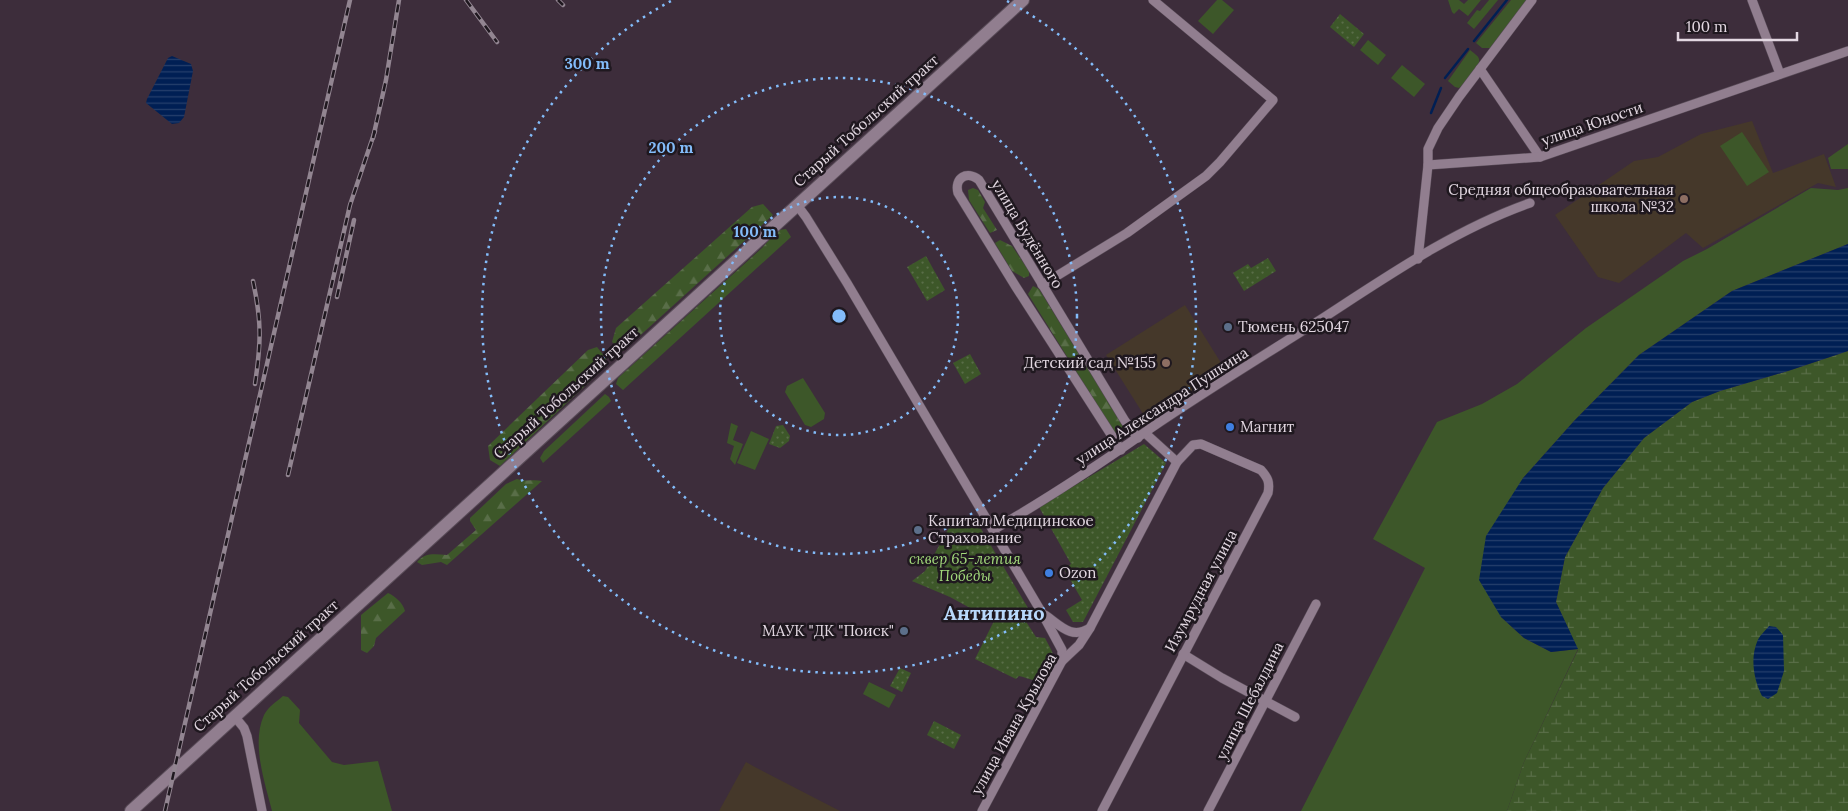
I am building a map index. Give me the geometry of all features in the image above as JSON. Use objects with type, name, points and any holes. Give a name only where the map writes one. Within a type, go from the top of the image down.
[{"type":"street","name":"Старый Тобольский тракт","points":[[131,811],[1023,0]]},
{"type":"street","points":[[1042,285],[1127,233],[1206,176],[1273,100],[1153,0]]},
{"type":"street","points":[[1418,259],[1428,149],[1438,128],[1459,97],[1532,0]]},
{"type":"street","points":[[1752,0],[1780,74]]},
{"type":"street","name":"улица Юности","points":[[1428,165],[1540,157],[1848,51]]},
{"type":"street","points":[[1480,69],[1540,157]]},
{"type":"street","name":"улица Будённого","points":[[1121,450],[958,193],[956,187],[962,176],[968,174],[979,180],[1125,421],[1141,436],[1177,462]]},
{"type":"street","name":"улица Александра Пушкина","points":[[993,530],[1121,450],[1336,309],[1418,259],[1456,236],[1501,213],[1530,203]]},
{"type":"street","points":[[797,205],[847,283],[1042,613],[1062,650],[1062,661]]},
{"type":"street","name":"Изумрудная улица","points":[[1102,811],[1268,493],[1270,484],[1261,470],[1201,444],[1193,445],[1177,462]]},
{"type":"street","name":"улица Ивана Крылова","points":[[982,811],[1062,661],[1079,646],[1090,628],[1177,462]]},
{"type":"street","name":"улица Шебалдина","points":[[1208,811],[1316,604]]},
{"type":"street","points":[[1042,613],[1066,630],[1082,633],[1090,628]]},
{"type":"street","points":[[1183,654],[1222,678],[1295,717]]},
{"type":"street","points":[[235,717],[244,728],[262,811]]},
{"type":"shaded area","name":"Средняя общеобразовательная школа №32","points":[[1752,121],[1773,173],[1824,154],[1836,187],[1818,183],[1703,248],[1686,233],[1619,283],[1598,277],[1555,215],[1634,161],[1658,157],[1701,134]]},
{"type":"shaded area","name":"Детский сад №155","points":[[1185,305],[1226,371],[1147,420],[1106,355]]},
{"type":"shaded area","points":[[746,762],[753,766],[840,811],[719,811]]},
{"type":"green space","points":[[1217,0],[1222,0],[1234,10],[1213,34],[1198,21]]},
{"type":"green space","points":[[1448,0],[1459,0],[1464,4],[1468,0],[1481,0],[1468,16],[1459,9],[1454,14]]},
{"type":"green space","points":[[1489,0],[1498,0],[1474,29],[1467,23],[1477,10],[1480,11]]},
{"type":"green space","points":[[1511,0],[1527,0],[1490,48],[1482,48],[1476,43]]},
{"type":"green space","points":[[1340,14],[1364,34],[1354,47],[1330,27]]},
{"type":"green space","points":[[1368,40],[1386,55],[1378,65],[1360,50]]},
{"type":"green space","points":[[1470,50],[1479,59],[1478,66],[1462,86],[1459,88],[1455,87],[1448,81]]},
{"type":"green space","points":[[1402,65],[1425,84],[1414,97],[1391,78]]},
{"type":"green space","points":[[1742,132],[1769,172],[1747,186],[1720,146]]},
{"type":"green space","points":[[1848,144],[1848,169],[1831,169],[1828,158]]},
{"type":"green space","points":[[973,188],[978,190],[985,202],[983,208],[997,230],[990,233],[969,200],[968,190]]},
{"type":"green space","points":[[1811,188],[1838,190],[1848,188],[1848,244],[1732,291],[1639,355],[1574,421],[1523,478],[1501,617],[1524,638],[1551,652],[1578,649],[1524,762],[1507,811],[1301,811],[1425,568],[1373,539],[1437,422],[1482,404],[1517,384],[1586,328],[1683,261]]},
{"type":"green space","points":[[763,204],[773,215],[623,351],[612,342],[616,328],[752,207]]},
{"type":"green space","points":[[786,229],[791,237],[623,390],[616,384],[618,378],[762,248],[778,230]]},
{"type":"green space","points":[[1000,240],[1012,246],[1029,271],[1029,276],[1024,278],[1012,271],[995,243]]},
{"type":"green space","points":[[926,256],[945,290],[927,301],[907,267]]},
{"type":"green space","points":[[1268,258],[1276,271],[1244,291],[1233,273],[1248,264],[1251,268]]},
{"type":"green space","points":[[1033,286],[1039,289],[1126,431],[1120,438],[1116,435],[1028,294]]},
{"type":"green space","points":[[597,347],[606,358],[605,367],[500,466],[490,460],[488,446],[588,350]]},
{"type":"green space","points":[[1848,351],[1848,811],[1507,811],[1524,762],[1578,650],[1556,602],[1565,557],[1603,488],[1644,438],[1692,402],[1720,391]]},
{"type":"green space","points":[[970,354],[981,374],[965,384],[953,363]]},
{"type":"green space","points":[[803,378],[825,413],[824,419],[811,427],[805,425],[785,392],[787,386]]},
{"type":"green space","points":[[605,394],[611,401],[543,463],[540,458],[544,451]]},
{"type":"green space","points":[[731,423],[738,426],[733,440],[743,444],[735,465],[730,459],[734,446],[727,443]]},
{"type":"green space","points":[[783,425],[790,436],[789,441],[780,448],[769,444],[776,426]]},
{"type":"green space","points":[[751,431],[769,439],[755,470],[737,463]]},
{"type":"green space","points":[[1144,444],[1166,463],[1083,622],[1073,622],[1066,610],[1082,600],[1064,569],[1071,564],[1039,507]]},
{"type":"green space","points":[[517,479],[542,481],[447,565],[441,562],[422,565],[417,562],[427,555],[447,555],[476,530],[470,518],[506,484]]},
{"type":"green space","name":"сквер 65-летия Победы","points":[[974,517],[1028,608],[1023,617],[1036,637],[1045,638],[1054,656],[1053,670],[1044,679],[1033,680],[1019,676],[1016,679],[975,659],[994,621],[950,597],[912,581],[925,571],[950,526]]},
{"type":"green space","points":[[388,593],[398,600],[405,611],[376,638],[374,646],[367,653],[361,650],[361,615]]},
{"type":"green space","points":[[900,668],[911,673],[902,692],[890,686]]},
{"type":"green space","points":[[869,682],[896,695],[889,708],[863,694]]},
{"type":"green space","points":[[283,696],[288,697],[300,710],[299,723],[332,762],[344,765],[378,761],[392,811],[272,811],[260,763],[260,726],[264,715],[270,707]]},
{"type":"green space","points":[[934,721],[961,735],[954,749],[927,735]]},
{"type":"water","points":[[172,56],[191,64],[193,71],[184,117],[179,123],[172,124],[146,103],[168,58]]},
{"type":"water","points":[[1848,244],[1848,351],[1720,391],[1692,402],[1644,438],[1603,488],[1565,557],[1556,602],[1578,649],[1551,652],[1524,638],[1501,617],[1479,580],[1486,536],[1523,478],[1574,421],[1639,355],[1732,291]]},
{"type":"water","points":[[1769,626],[1776,627],[1783,635],[1784,671],[1777,693],[1768,699],[1762,696],[1759,690],[1753,662],[1758,640]]},
{"type":"waterway","points":[[1474,41],[1507,0]]},
{"type":"waterway","points":[[1445,78],[1468,49]]},
{"type":"waterway","points":[[1431,113],[1441,88]]},
{"type":"railway","points":[[165,811],[350,0]]},
{"type":"railway","points":[[373,138],[386,80],[399,0]]},
{"type":"railway","points":[[466,0],[497,42]]},
{"type":"railway","points":[[558,0],[563,5]]},
{"type":"railway","points":[[288,475],[350,205],[375,131]]},
{"type":"railway","points":[[337,297],[354,220]]},
{"type":"railway","points":[[253,281],[260,333],[255,384]]},
{"type":"place","name":"Средняя общеобразовательная школа №32","points":[[1684,199]]},
{"type":"place","name":"Тюмень 625047","points":[[1228,327]]},
{"type":"place","name":"Детский сад №155","points":[[1166,363]]},
{"type":"place","name":"Магнит","points":[[1230,427]]},
{"type":"place","name":"Капитал Медицинское Страхование","points":[[918,530]]},
{"type":"place","name":"Ozon","points":[[1049,573]]},
{"type":"place","name":"МАУК \"ДК \"Поиск\"","points":[[904,631]]},
{"type":"district","name":"Антипино","points":[[994,613]]}]
